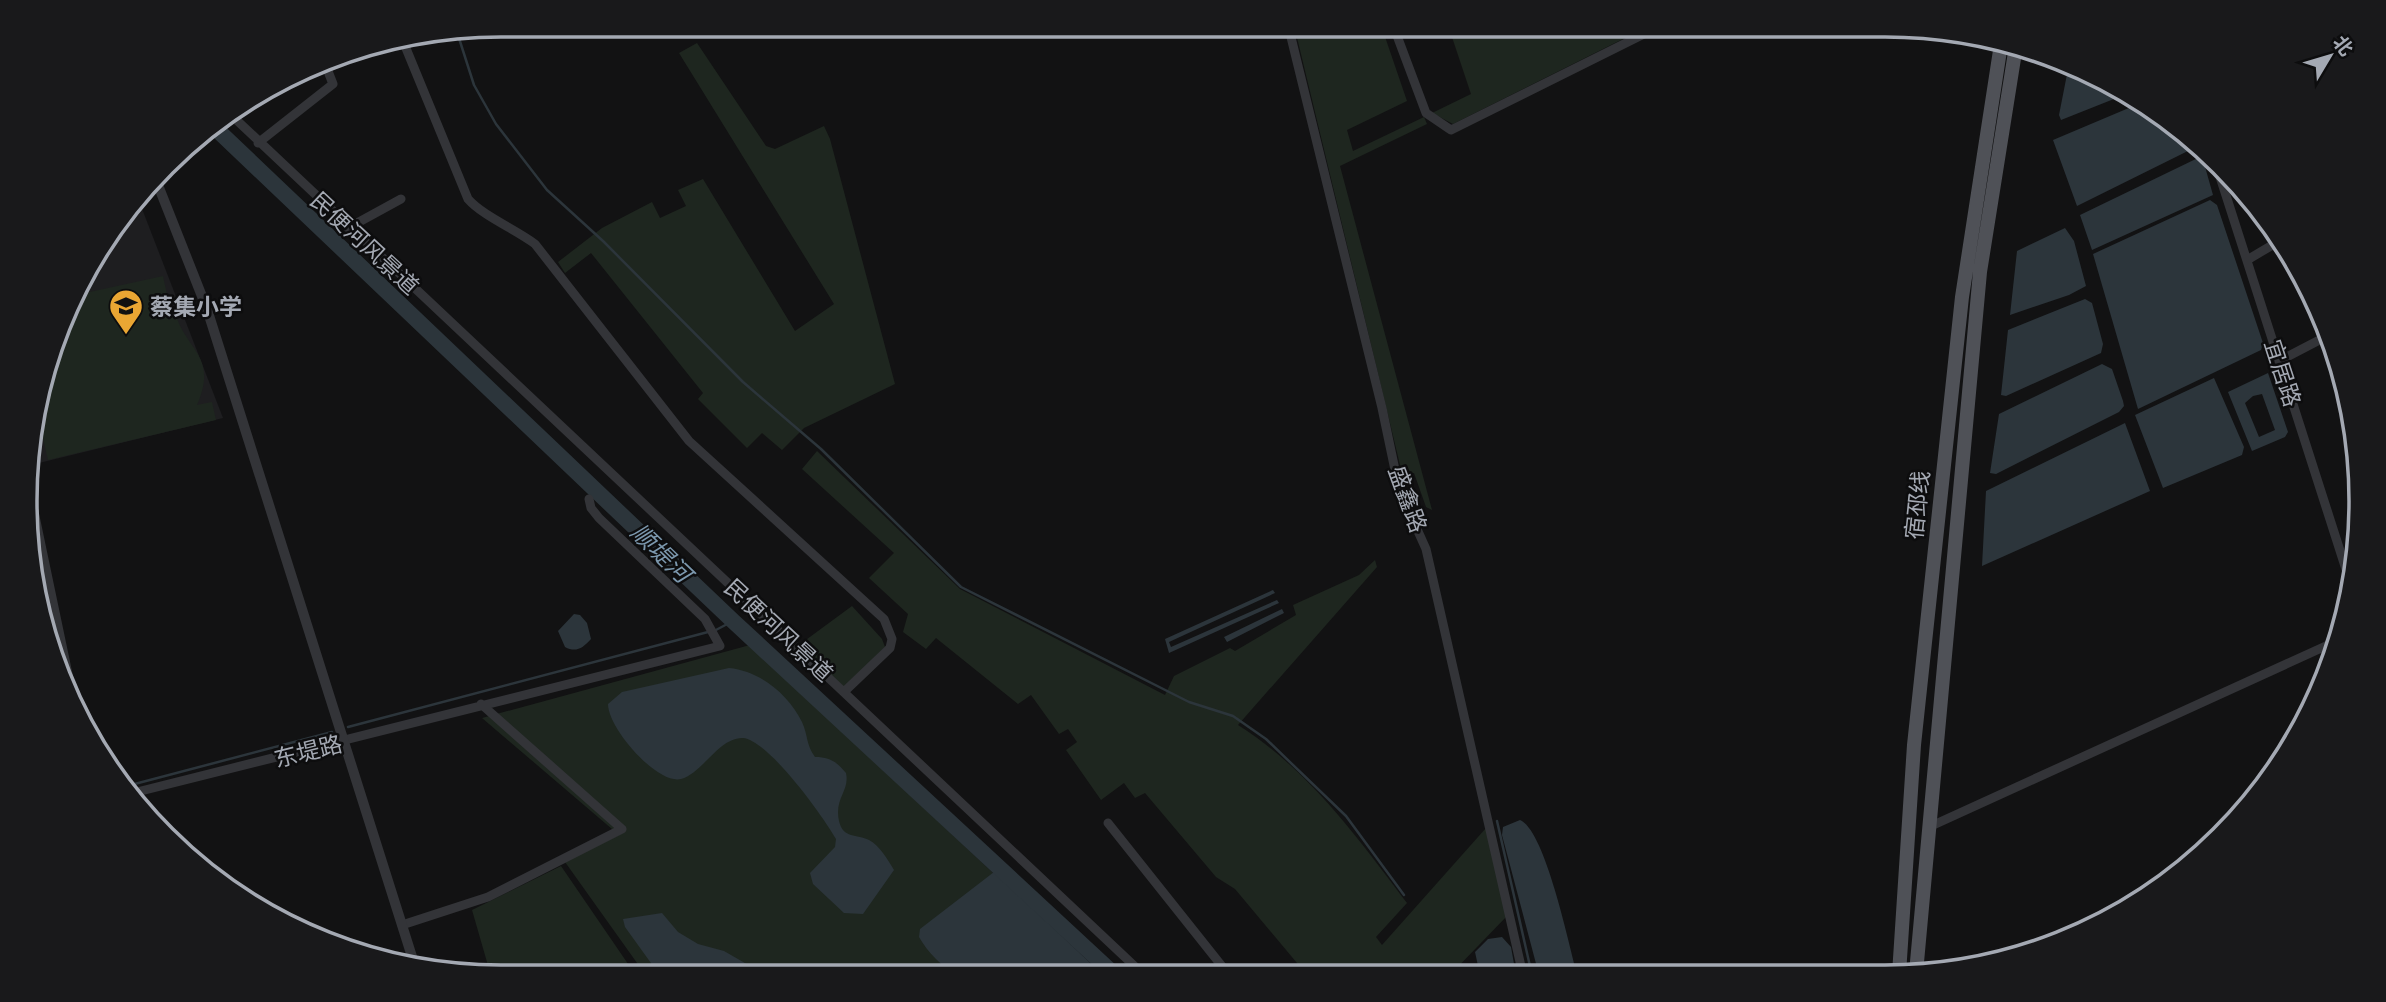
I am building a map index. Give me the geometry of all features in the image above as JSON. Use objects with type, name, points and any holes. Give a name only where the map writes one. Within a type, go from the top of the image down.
[{"type":"main road","name":"宿邳线","points":[[1900,965],[1914,745],[1962,297],[2000,52]]},
{"type":"main road","name":"宿邳线","points":[[1917,964],[1980,272],[2014,56]]},
{"type":"street","name":"盛鑫路","points":[[1291,37],[1399,489],[1426,549],[1521,965]]},
{"type":"street","points":[[1398,37],[1426,113],[1451,130],[1636,37]]},
{"type":"street","points":[[406,47],[468,199],[476,208],[510,225],[535,244],[689,441],[884,619],[892,639],[890,648],[845,691]]},
{"type":"street","points":[[258,143],[333,84],[328,70]]},
{"type":"street","name":"民便河风景道","points":[[236,120],[1133,965]]},
{"type":"street","name":"宜居路","points":[[2222,182],[2345,562]]},
{"type":"street","points":[[159,188],[207,309],[412,956]]},
{"type":"street","points":[[348,228],[401,199]]},
{"type":"street","points":[[2247,260],[2272,245]]},
{"type":"street","points":[[2279,360],[2320,339]]},
{"type":"street","name":"东堤路","points":[[139,792],[720,646],[713,631],[599,518],[591,508],[589,499]]},
{"type":"street","points":[[38,531],[65,662]]},
{"type":"street","points":[[1929,827],[2326,646]]},
{"type":"street","points":[[402,925],[488,897],[622,829],[481,704]]},
{"type":"street","points":[[1108,823],[1222,965]]},
{"type":"shaded area","points":[[1297,37],[1385,37],[1407,101],[1347,130],[1353,151],[1424,117],[1427,124],[1340,166],[1432,510],[1426,507],[1414,473],[1402,473]]},
{"type":"shaded area","points":[[1452,37],[1627,37],[1453,124],[1432,113],[1471,94]]},
{"type":"shaded area","points":[[697,43],[766,146],[775,149],[824,126],[830,139],[895,384],[804,428],[782,450],[762,433],[747,448],[698,399],[703,393],[591,253],[565,273],[558,262],[602,228],[652,202],[660,218],[686,206],[678,190],[703,179],[795,331],[834,304],[679,53]]},
{"type":"shaded area","points":[[2067,74],[2116,98],[2061,120],[2059,115]]},
{"type":"shaded area","points":[[2130,107],[2189,150],[2077,206],[2053,140]]},
{"type":"shaded area","points":[[2197,158],[2205,165],[2213,195],[2092,250],[2080,215]]},
{"type":"shaded area","points":[[2210,200],[2217,205],[2263,343],[2261,350],[2138,409],[2093,254]]},
{"type":"shaded area","name":"蔡集小学","points":[[142,208],[223,418],[39,463],[46,410],[61,352],[72,323],[99,269]]},
{"type":"shaded area","points":[[2065,228],[2074,241],[2086,286],[2069,295],[2010,315],[2017,251]]},
{"type":"shaded area","name":"蔡集小学","points":[[163,276],[171,313],[175,312],[179,325],[202,363],[203,388],[197,405],[212,402],[216,420],[48,460],[42,434],[46,410],[61,352],[65,341],[69,340],[68,334],[87,293]]},
{"type":"shaded area","points":[[2085,299],[2092,303],[2103,344],[2101,353],[2006,396],[2001,395],[2008,330]]},
{"type":"shaded area","points":[[2102,364],[2112,369],[2124,406],[2119,412],[1996,474],[1990,473],[1999,414]]},
{"type":"shaded area","points":[[2268,373],[2288,432],[2285,437],[2252,451],[2228,392]],"holes":[[[2262,394],[2275,430],[2259,437],[2245,403],[2253,396]]]},
{"type":"shaded area","points":[[2214,378],[2244,447],[2242,455],[2163,488],[2135,415]]},
{"type":"shaded area","points":[[2125,423],[2150,491],[1982,566],[1986,491]]},
{"type":"shaded area","points":[[817,451],[960,589],[1165,695],[1174,676],[1230,648],[1235,651],[1296,615],[1293,605],[1359,575],[1375,560],[1377,567],[1238,725],[1287,763],[1330,806],[1407,903],[1376,937],[1382,945],[1486,828],[1507,916],[1460,965],[1299,965],[1235,889],[1216,877],[1145,793],[1135,798],[1124,783],[1101,800],[1066,750],[1077,742],[1068,729],[1059,734],[1031,695],[1018,704],[936,638],[926,649],[903,632],[908,614],[869,578],[894,553],[802,469]]},
{"type":"shaded area","points":[[1273,590],[1275,593],[1169,642],[1171,647],[1277,600],[1279,603],[1169,653],[1165,639]]},
{"type":"shaded area","points":[[852,606],[882,639],[885,647],[844,687],[799,645]]},
{"type":"shaded area","points":[[1282,609],[1284,613],[1227,642],[1224,637]]},
{"type":"shaded area","points":[[574,614],[580,615],[587,623],[591,639],[582,647],[573,650],[565,647],[558,631]]},
{"type":"shaded area","points":[[750,645],[1091,965],[638,965],[565,862],[619,835],[482,718]]},
{"type":"shaded area","points":[[729,668],[752,674],[781,693],[802,722],[815,757],[833,761],[846,773],[846,785],[838,813],[841,827],[851,835],[873,843],[894,870],[863,914],[844,913],[813,884],[810,873],[835,847],[836,839],[807,797],[766,751],[754,742],[743,738],[734,739],[697,770],[681,779],[671,779],[636,753],[610,715],[608,704],[622,692]]},
{"type":"shaded area","points":[[1520,820],[1529,828],[1538,844],[1547,865],[1575,965],[1536,965],[1502,835],[1503,827]]},
{"type":"shaded area","points":[[561,866],[629,965],[488,965],[472,910]]},
{"type":"shaded area","points":[[994,872],[1092,965],[943,965],[919,937],[920,929]]},
{"type":"shaded area","points":[[662,913],[678,932],[698,944],[724,951],[748,965],[652,965],[625,927],[623,919]]},
{"type":"shaded area","points":[[1502,937],[1511,947],[1514,965],[1478,965],[1475,952],[1488,939]]},
{"type":"waterway","points":[[459,39],[474,85],[496,124],[547,190],[603,241],[743,382],[821,449],[961,587],[1189,702],[1233,716],[1266,739],[1346,816],[1404,895]]},
{"type":"waterway","name":"顺堤河","points":[[219,132],[733,621],[1104,965]]},
{"type":"waterway","points":[[714,631],[733,621]]},
{"type":"waterway","points":[[348,727],[708,632]]},
{"type":"waterway","points":[[133,784],[332,732]]},
{"type":"waterway","points":[[1497,821],[1530,965]]},
{"type":"place","name":"蔡集小学","points":[[126,336]]}]
